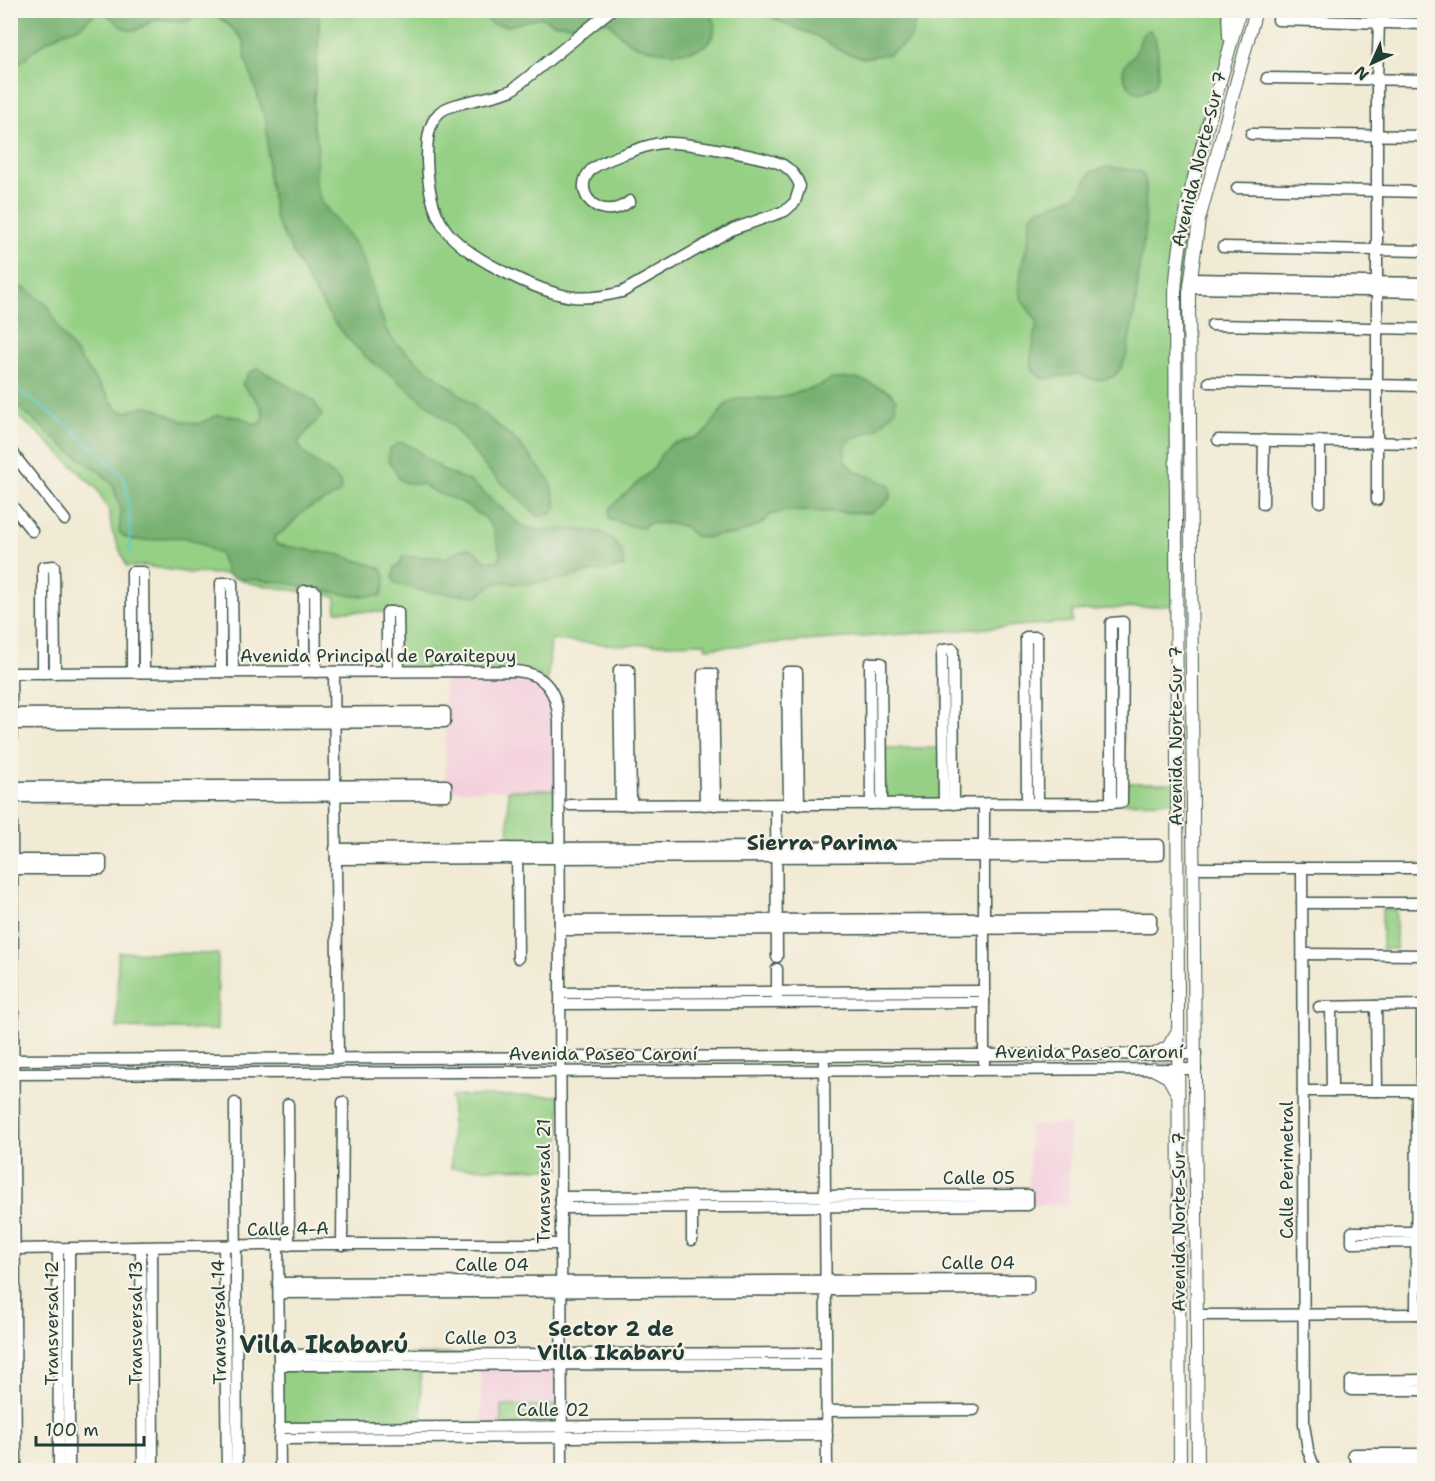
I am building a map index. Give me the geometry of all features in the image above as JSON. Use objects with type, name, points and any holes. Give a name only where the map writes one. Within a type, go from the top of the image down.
[{"type":"main road","points":[[1228,10],[1229,55]]},
{"type":"main road","name":"Avenida Norte-Sur 7","points":[[1180,1470],[1175,291],[1186,209],[1240,10]]},
{"type":"main road","name":"Avenida Norte-Sur 7","points":[[1198,1470],[1190,284],[1201,209],[1256,10]]},
{"type":"main road","points":[[1155,1054],[1168,1047],[1178,1031]]},
{"type":"main road","points":[[1153,1069],[1167,1077],[1179,1097]]},
{"type":"street","points":[[611,10],[512,90],[493,98],[449,106],[439,113],[428,135],[428,174],[432,199],[443,226],[465,249],[544,290],[582,297],[602,297],[622,291],[734,229],[780,214],[795,202],[800,186],[795,176],[787,168],[769,160],[679,144],[661,143],[598,165],[585,178],[587,197],[595,206],[613,210],[630,201]]},
{"type":"street","points":[[1377,501],[1377,79],[1379,23],[1382,10]]},
{"type":"street","points":[[1278,20],[1319,16],[1379,23],[1425,24]]},
{"type":"street","points":[[1267,78],[1425,80]]},
{"type":"street","points":[[1251,134],[1425,136]]},
{"type":"street","points":[[1237,188],[1425,192]]},
{"type":"street","points":[[1223,247],[1425,251]]},
{"type":"street","points":[[1377,287],[1425,283]]},
{"type":"street","points":[[1190,284],[1377,287],[1425,292]]},
{"type":"street","points":[[1212,325],[1425,329]]},
{"type":"street","points":[[1209,382],[1425,386]]},
{"type":"street","points":[[1218,440],[1425,443]]},
{"type":"street","points":[[1263,440],[1263,504]]},
{"type":"street","points":[[1320,441],[1320,502]]},
{"type":"street","points":[[10,450],[65,520]]},
{"type":"street","points":[[10,503],[32,531]]},
{"type":"street","points":[[54,566],[49,673],[43,567],[54,566]]},
{"type":"street","points":[[132,572],[143,572],[138,672],[132,572]]},
{"type":"street","points":[[221,583],[232,583],[227,672],[221,583]]},
{"type":"street","points":[[304,591],[315,591],[310,672],[304,591]]},
{"type":"street","points":[[1123,622],[1116,803],[1111,623],[1123,622]]},
{"type":"street","points":[[1026,637],[1037,637],[1033,803],[1026,637]]},
{"type":"street","points":[[953,649],[949,804],[942,650],[953,649]]},
{"type":"street","points":[[870,663],[881,663],[876,804],[870,663]]},
{"type":"street","points":[[619,670],[629,670],[626,805],[619,670]]},
{"type":"street","name":"Avenida Principal de Paraitepuy","points":[[11,673],[393,671],[530,673],[547,685],[555,696],[558,711],[560,1057]]},
{"type":"street","points":[[334,672],[338,1059]]},
{"type":"street","points":[[787,672],[797,672],[794,804],[787,672]]},
{"type":"street","points":[[11,673],[15,1249],[13,1434],[16,1470]]},
{"type":"street","points":[[703,674],[713,674],[710,805],[703,674]]},
{"type":"street","points":[[11,719],[334,717],[445,712],[445,722],[334,717]]},
{"type":"street","points":[[11,792],[335,790],[446,785],[446,795],[335,790]]},
{"type":"street","points":[[570,805],[1116,803]]},
{"type":"street","points":[[984,804],[984,1069]]},
{"type":"street","points":[[776,805],[777,957]]},
{"type":"street","points":[[335,854],[984,851],[1159,855],[1159,845],[984,851]]},
{"type":"street","points":[[517,853],[518,958]]},
{"type":"street","points":[[101,860],[101,869],[11,865],[101,860]]},
{"type":"street","points":[[1195,868],[1425,868]]},
{"type":"street","name":"Calle Perimetral","points":[[1302,868],[1305,1431],[1308,1450],[1316,1470]]},
{"type":"street","points":[[1302,903],[1425,903]]},
{"type":"street","points":[[560,925],[984,923],[1151,918],[1151,928],[984,923]]},
{"type":"street","points":[[1302,954],[1425,955]]},
{"type":"street","points":[[777,969],[777,997]]},
{"type":"street","points":[[560,998],[984,997]]},
{"type":"street","points":[[1197,1315],[1420,1314],[1423,1005],[1319,1007]]},
{"type":"street","points":[[1376,1006],[1377,1091]]},
{"type":"street","points":[[1331,1007],[1332,1091]]},
{"type":"street","name":"Avenida Paseo Caroní","points":[[12,1060],[1196,1054]]},
{"type":"street","points":[[824,1056],[827,1470]]},
{"type":"street","name":"Transversal 21","points":[[560,1057],[562,1470]]},
{"type":"street","name":"Avenida Paseo Caroní","points":[[12,1074],[1196,1069]]},
{"type":"street","points":[[1303,1091],[1421,1091]]},
{"type":"street","points":[[342,1245],[343,1102]]},
{"type":"street","name":"Transversal 14","points":[[227,1470],[231,1408],[230,1246],[235,1103]]},
{"type":"street","points":[[280,1470],[278,1288],[284,1245],[288,1104]]},
{"type":"street","name":"Calle 05","points":[[560,1202],[825,1201],[1028,1195],[1028,1205],[825,1201]]},
{"type":"street","points":[[692,1202],[692,1240]]},
{"type":"street","points":[[1352,1232],[1420,1237],[1352,1243],[1352,1232]]},
{"type":"street","name":"Calle 4-A","points":[[15,1249],[560,1244]]},
{"type":"street","name":"Transversal 13","points":[[147,1247],[148,1419],[153,1470]]},
{"type":"street","name":"Transversal 12","points":[[63,1248],[64,1363],[69,1470]]},
{"type":"street","name":"Calle 04","points":[[278,1288],[767,1286],[1028,1280],[1028,1289],[826,1285]]},
{"type":"street","name":"Calle 03","points":[[279,1360],[826,1358]]},
{"type":"street","name":"Transversal 12","points":[[59,1470],[64,1363]]},
{"type":"street","points":[[1425,1380],[1351,1381],[1351,1390],[1425,1390]]},
{"type":"street","name":"Transversal 14","points":[[231,1408],[237,1470]]},
{"type":"street","points":[[827,1411],[974,1410]]},
{"type":"street","name":"Transversal 13","points":[[143,1470],[148,1419]]},
{"type":"street","name":"Calle 02","points":[[279,1434],[827,1430]]},
{"type":"street","points":[[1425,1454],[1353,1455],[1358,1464],[1425,1464]]},
{"type":"shaded area","points":[[444,671],[516,671],[552,690],[559,790],[446,790]]},
{"type":"shaded area","points":[[1069,1124],[1069,1205],[1028,1205],[1030,1125]]},
{"type":"shaded area","points":[[481,1365],[561,1365],[562,1405],[501,1406],[501,1427],[481,1427]]},
{"type":"green space","points":[[11,10],[317,11],[319,35],[313,126],[318,143],[315,184],[322,203],[362,256],[386,330],[395,342],[421,365],[519,443],[550,481],[557,507],[551,514],[538,516],[487,469],[453,426],[368,359],[334,322],[310,284],[276,221],[268,174],[267,124],[245,57],[244,41],[230,26],[218,17],[205,14],[185,22],[155,20],[138,29],[130,30],[104,14],[96,14],[77,28],[64,32],[42,45],[11,74]]},
{"type":"green space","points":[[10,11],[1228,11],[1229,55],[1181,237],[1176,605],[1073,611],[1072,622],[706,648],[705,643],[618,645],[551,640],[547,685],[537,677],[387,671],[387,612],[336,611],[336,598],[316,591],[316,672],[304,672],[304,592],[249,583],[227,574],[190,573],[145,566],[127,567],[112,531],[109,511],[97,489],[35,430],[11,411]]},
{"type":"green space","points":[[479,11],[707,11],[714,21],[715,29],[709,41],[701,47],[691,51],[666,52],[629,42],[608,22],[567,25],[553,23],[540,17],[509,26],[492,24]]},
{"type":"green space","points":[[761,11],[910,11],[914,25],[912,35],[906,43],[889,54],[863,58],[841,51],[817,36],[787,25]]},
{"type":"green space","points":[[1150,30],[1157,49],[1157,81],[1155,86],[1139,93],[1126,82],[1123,69],[1135,54],[1144,33]]},
{"type":"green space","points":[[1106,167],[1140,171],[1146,184],[1145,235],[1126,357],[1114,376],[1105,379],[1095,380],[1078,374],[1042,379],[1032,369],[1031,358],[1037,321],[1022,301],[1019,286],[1028,244],[1030,217],[1038,210],[1076,195],[1091,172]]},
{"type":"green space","points":[[25,288],[48,306],[61,333],[118,410],[127,412],[147,406],[182,421],[198,424],[218,415],[240,417],[254,424],[262,423],[263,411],[242,384],[249,373],[258,368],[314,401],[322,415],[298,442],[305,454],[334,475],[341,485],[340,490],[333,497],[307,509],[284,531],[275,536],[274,541],[279,545],[340,555],[381,568],[385,582],[381,596],[353,596],[280,582],[234,578],[227,574],[220,554],[190,539],[179,537],[133,540],[119,532],[121,511],[113,485],[97,469],[73,454],[11,401],[10,289]]},
{"type":"green space","points":[[855,378],[890,392],[896,400],[895,410],[877,429],[850,439],[845,447],[845,461],[855,471],[890,485],[891,496],[885,504],[870,513],[788,511],[770,515],[761,524],[735,535],[705,538],[695,536],[686,528],[676,524],[648,523],[643,528],[609,519],[612,506],[654,468],[660,456],[671,444],[700,436],[708,430],[724,406],[732,401],[739,398],[777,398],[819,386],[832,379]]},
{"type":"green space","points":[[398,443],[404,443],[416,449],[447,472],[471,482],[522,526],[545,531],[565,529],[600,532],[612,539],[622,550],[624,566],[541,582],[499,583],[489,587],[478,596],[428,592],[395,584],[393,578],[395,567],[400,564],[403,556],[447,558],[459,550],[470,548],[487,561],[498,561],[501,556],[493,528],[484,517],[461,502],[422,484],[400,480],[388,459],[390,449]]},
{"type":"green space","points":[[1123,622],[1123,783],[1177,783],[1177,802],[1111,803],[1111,623]]},
{"type":"green space","points":[[953,649],[954,804],[871,804],[870,663],[881,663],[882,748],[943,748],[942,650]]},
{"type":"green space","points":[[508,790],[559,790],[560,847],[509,848]]},
{"type":"green space","points":[[1382,909],[1396,909],[1396,949],[1382,949]]},
{"type":"green space","points":[[118,952],[218,954],[217,1030],[117,1028]]},
{"type":"green space","points":[[452,1096],[560,1096],[560,1169],[451,1168]]},
{"type":"green space","points":[[826,1353],[826,1363],[420,1365],[422,1427],[501,1427],[501,1406],[562,1405],[562,1426],[827,1425],[279,1439],[279,1355]]},
{"type":"waterway","points":[[10,384],[68,426],[115,467],[125,480],[129,507],[130,554]]},
{"type":"district","name":"Sierra Parima","points":[[822,843]]},
{"type":"district","name":"Sector 2 de Villa Ikabarú","points":[[611,1341]]},
{"type":"district","name":"Villa Ikabarú","points":[[324,1345]]}]
